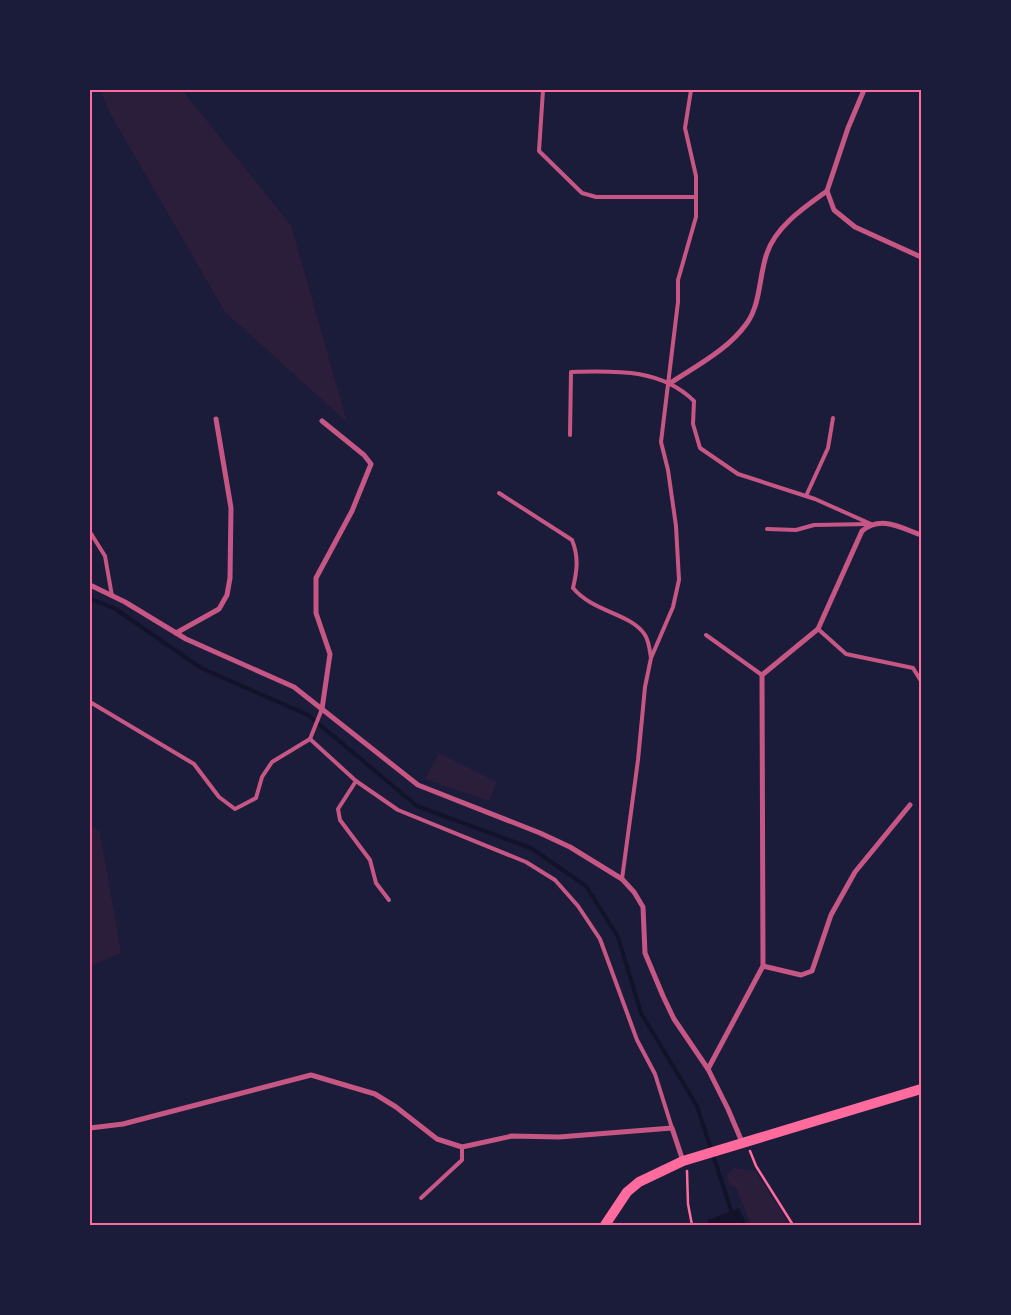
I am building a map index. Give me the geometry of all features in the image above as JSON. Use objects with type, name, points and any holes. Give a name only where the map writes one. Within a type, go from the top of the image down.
[{"type":"main road","points":[[605,1225],[627,1192],[639,1182],[685,1160],[921,1089]]},
{"type":"street","points":[[669,384],[728,345],[748,322],[755,306],[767,253],[778,232],[827,191],[848,128],[864,90]]},
{"type":"street","points":[[827,191],[834,210],[855,227],[921,256]]},
{"type":"street","points":[[176,633],[189,624],[219,609],[227,595],[230,578],[231,508],[216,420]]},
{"type":"street","points":[[322,421],[371,464],[352,510],[316,578],[316,613],[330,654],[322,709]]},
{"type":"street","points":[[708,1069],[763,966],[762,675],[818,629],[862,531],[870,524],[890,524],[921,535]]},
{"type":"street","points":[[90,585],[176,633],[294,687],[418,786],[540,833],[570,847],[622,879],[634,892],[642,907],[645,952],[652,972],[674,1019],[708,1069],[728,1109],[740,1142]]},
{"type":"street","points":[[763,966],[801,975],[812,971],[831,915],[855,872],[910,805]]},
{"type":"street","points":[[90,1128],[122,1124],[311,1075],[374,1094],[396,1107],[437,1139],[462,1147],[512,1136],[559,1137],[672,1128],[685,1160]]},
{"type":"lane","points":[[543,90],[539,151],[582,193],[596,197],[696,197]]},
{"type":"lane","points":[[622,879],[638,760],[645,687],[651,658],[673,607],[679,580],[668,470],[661,442],[678,302],[678,280],[696,217],[696,176],[685,128],[691,90]]},
{"type":"lane","points":[[570,436],[571,372],[628,371],[669,384],[684,392],[694,401],[693,424],[700,448],[738,474],[806,496],[870,524]]},
{"type":"lane","points":[[806,496],[828,448],[833,418]]},
{"type":"lane","points":[[499,493],[572,540],[576,549],[578,567],[573,588],[589,603],[633,624],[646,636],[651,658]]},
{"type":"lane","points":[[767,529],[796,530],[814,525],[870,524]]},
{"type":"lane","points":[[90,532],[105,556],[112,596]]},
{"type":"lane","points":[[818,629],[846,654],[913,668],[921,681]]},
{"type":"lane","points":[[706,635],[762,675]]},
{"type":"lane","points":[[90,702],[194,764],[219,797],[235,809],[256,798],[262,777],[272,762],[310,739],[322,709]]},
{"type":"lane","points":[[310,739],[356,781],[398,810],[526,862],[556,880],[578,906],[600,939],[637,1040],[655,1074],[672,1128]]},
{"type":"lane","points":[[356,781],[338,809],[340,820],[370,860],[376,883],[389,900]]},
{"type":"lane","points":[[421,1198],[462,1160],[462,1147]]},
{"type":"path","points":[[740,1142],[793,1225]]},
{"type":"path","points":[[685,1160],[688,1204],[692,1225]]},
{"type":"shaded area","points":[[100,90],[182,90],[291,225],[347,422],[225,312],[111,115]]},
{"type":"shaded area","points":[[439,753],[497,782],[489,801],[425,779]]},
{"type":"shaded area","points":[[90,825],[100,832],[121,953],[90,966]]},
{"type":"shaded area","points":[[734,1168],[755,1171],[790,1225],[751,1225],[736,1188],[729,1184],[727,1174]]},
{"type":"shaded area","points":[[739,1208],[747,1225],[708,1225],[708,1220]]},
{"type":"waterway","points":[[90,599],[114,608],[201,668],[308,715],[417,806],[531,848],[586,886],[618,937],[641,1013],[697,1106],[731,1210]]}]
